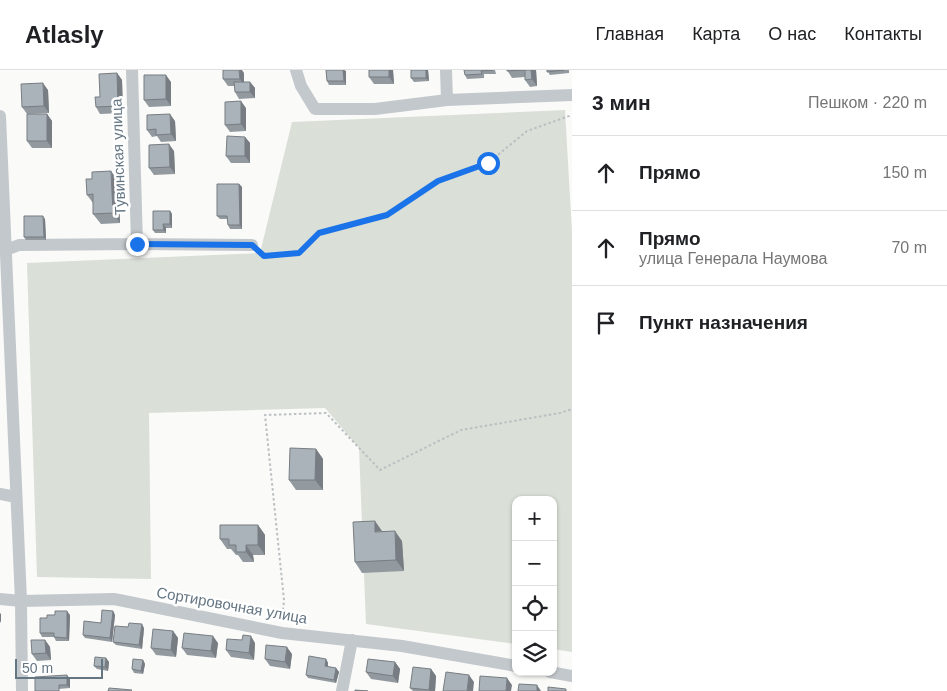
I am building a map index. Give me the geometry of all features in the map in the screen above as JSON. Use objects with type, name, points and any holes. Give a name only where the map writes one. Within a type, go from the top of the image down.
[{"type":"street","name":"Тувинская улица","points":[[132,70],[137,244]]},
{"type":"street","points":[[296,70],[301,86],[315,109],[376,109],[447,100],[572,95]]},
{"type":"street","points":[[446,70],[447,100]]},
{"type":"street","points":[[0,116],[3,250],[21,602],[22,691]]},
{"type":"street","points":[[3,250],[19,245],[252,245]]},
{"type":"street","points":[[0,494],[16,497]]},
{"type":"street","name":"Сортировочная улица","points":[[0,599],[21,602],[114,599],[282,633],[402,646],[512,665]]},
{"type":"street","points":[[342,691],[352,640]]},
{"type":"street","points":[[557,673],[572,676]]},
{"type":"path","points":[[252,245],[264,256],[299,253],[319,233],[387,215],[438,181],[488,163],[527,131],[572,114]]},
{"type":"path","points":[[282,633],[284,600],[265,415],[326,413],[380,470],[461,430],[560,413],[572,409]]},
{"type":"shaded area","points":[[565,110],[572,232],[572,652],[557,650],[557,496],[512,496],[512,643],[366,624],[359,448],[325,408],[149,413],[151,579],[37,577],[27,263],[260,253],[292,122]]},
{"type":"building","points":[[223,70],[239,70],[240,79],[223,79]]},
{"type":"building","points":[[326,70],[343,70],[344,81],[327,81]]},
{"type":"building","points":[[369,70],[389,70],[389,77],[369,77]]},
{"type":"building","points":[[411,70],[426,70],[426,78],[411,78]]},
{"type":"building","points":[[464,70],[493,70],[481,71],[482,74],[465,75]]},
{"type":"building","points":[[525,70],[531,70],[532,79],[525,80]]},
{"type":"building","points":[[547,70],[564,70],[547,72]]},
{"type":"building","points":[[117,73],[118,106],[96,107],[95,97],[100,97],[99,74]]},
{"type":"building","points":[[144,75],[166,75],[166,99],[144,100]]},
{"type":"building","points":[[234,82],[250,82],[250,92],[235,92]]},
{"type":"building","points":[[43,83],[44,106],[22,107],[21,84]]},
{"type":"building","points":[[241,101],[241,124],[225,125],[225,102]]},
{"type":"building","points":[[27,114],[47,114],[47,141],[27,141]]},
{"type":"building","points":[[170,114],[171,134],[156,135],[156,129],[147,130],[147,115]]},
{"type":"building","points":[[227,136],[245,137],[245,156],[226,156]]},
{"type":"building","points":[[169,144],[170,167],[149,168],[149,145]]},
{"type":"building","points":[[111,171],[113,213],[93,214],[93,194],[87,195],[86,179],[92,179],[92,172]]},
{"type":"building","points":[[217,184],[239,184],[240,225],[228,225],[227,216],[217,216]]},
{"type":"building","points":[[153,211],[170,211],[170,224],[163,224],[164,230],[153,230]]},
{"type":"building","points":[[24,216],[43,216],[44,237],[24,237]]},
{"type":"building","points":[[290,448],[316,449],[315,480],[289,480]]},
{"type":"building","points":[[375,521],[375,532],[395,531],[396,560],[355,562],[353,522]]},
{"type":"building","points":[[220,525],[258,525],[258,545],[246,545],[246,552],[236,552],[236,545],[229,545],[229,539],[220,539]]},
{"type":"building","points":[[102,610],[113,611],[110,638],[83,635],[84,621],[101,623]]},
{"type":"building","points":[[55,611],[67,611],[67,638],[54,637],[54,633],[40,633],[40,618],[47,618],[47,615],[55,615]]},
{"type":"building","points":[[129,623],[142,624],[139,645],[113,642],[115,626],[128,627]]},
{"type":"building","points":[[153,629],[173,631],[171,650],[151,648]]},
{"type":"building","points":[[184,633],[213,636],[211,651],[182,648]]},
{"type":"building","points":[[243,635],[251,636],[249,653],[226,650],[227,639],[242,640]]},
{"type":"building","points":[[31,640],[45,640],[46,653],[32,654]]},
{"type":"building","points":[[266,645],[287,647],[285,662],[265,659]]},
{"type":"building","points":[[309,656],[326,659],[325,666],[336,668],[334,680],[306,675]]},
{"type":"building","points":[[95,657],[106,658],[105,667],[94,666]]},
{"type":"building","points":[[133,659],[143,660],[141,671],[132,669]]},
{"type":"building","points":[[368,659],[395,662],[393,676],[366,672]]},
{"type":"building","points":[[413,667],[431,669],[429,690],[410,688]]},
{"type":"building","points":[[446,672],[469,675],[467,691],[443,691]]},
{"type":"building","points":[[67,675],[67,685],[59,685],[59,691],[35,691],[35,677]]},
{"type":"building","points":[[480,676],[507,678],[506,691],[479,691]]},
{"type":"building","points":[[519,684],[537,685],[537,691],[518,691]]},
{"type":"building","points":[[548,687],[566,689],[566,691],[548,691]]},
{"type":"building","points":[[109,688],[132,690],[108,691]]},
{"type":"route","points":[[137,244],[252,245],[264,256],[299,253],[319,233],[387,215],[438,181],[488,163]]}]
